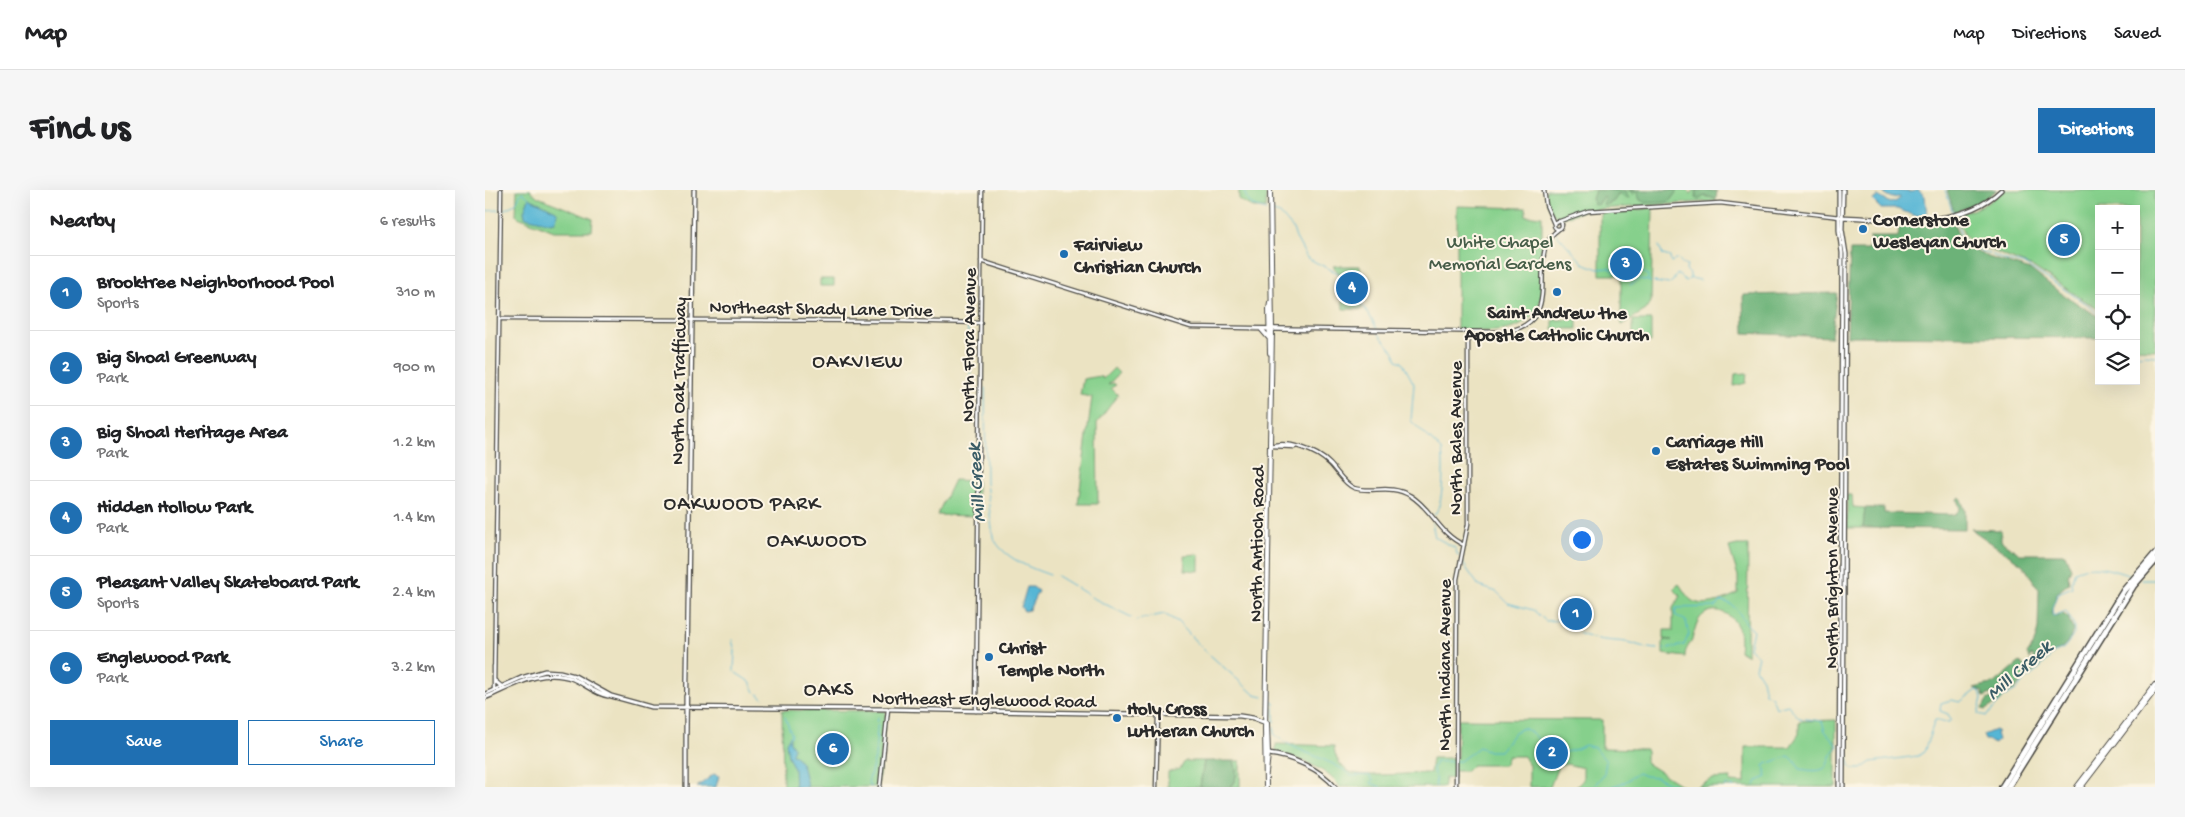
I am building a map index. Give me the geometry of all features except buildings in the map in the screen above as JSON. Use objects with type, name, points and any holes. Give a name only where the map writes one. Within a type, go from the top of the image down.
[{"type":"highway","points":[[2008,787],[2133,585],[2155,554]]},
{"type":"highway","points":[[2003,787],[2125,590],[2149,563],[2155,561]]},
{"type":"main road","name":"North Oak Trafficway","points":[[686,787],[694,190]]},
{"type":"main road","points":[[1270,190],[1271,302],[1268,329],[1271,355]]},
{"type":"main road","name":"North Brighton Avenue","points":[[1841,190],[1841,787]]},
{"type":"main road","points":[[1841,217],[1931,219],[1960,213],[1984,204],[2001,190]]},
{"type":"main road","points":[[1271,302],[1268,329],[1271,355]]},
{"type":"main road","name":"North Antioch Road","points":[[1267,754],[1265,729],[1271,355]]},
{"type":"main road","points":[[485,696],[494,690],[531,674],[545,671],[566,673],[587,684]]},
{"type":"main road","points":[[485,696],[539,676],[563,676],[587,684]]},
{"type":"main road","points":[[495,681],[502,687]]},
{"type":"main road","name":"Northeast Englewood Road","points":[[587,684],[611,696],[645,707],[888,709],[1246,716],[1266,723]]},
{"type":"main road","points":[[2081,787],[2155,685]]},
{"type":"main road","points":[[2077,787],[2155,690]]},
{"type":"main road","points":[[1260,720],[1265,729]]},
{"type":"main road","name":"North Antioch Road","points":[[1266,723],[1268,727],[1266,787]]},
{"type":"main road","points":[[1267,754],[1311,769],[1326,777],[1335,787]]},
{"type":"street","points":[[494,690],[501,190]]},
{"type":"street","name":"North Flora Avenue","points":[[976,711],[982,190]]},
{"type":"street","points":[[981,261],[1184,325],[1248,329],[1505,332],[1514,330],[1531,320],[1541,304],[1544,253],[1554,225],[1545,202],[1544,190]]},
{"type":"street","points":[[1554,225],[1559,221],[1588,211],[1720,203],[1841,217]]},
{"type":"street","points":[[1551,215],[1563,226]]},
{"type":"street","points":[[1552,234],[1571,217]]},
{"type":"street","points":[[1554,225],[1559,229]]},
{"type":"street","name":"Northeast Shady Lane Drive","points":[[499,318],[981,323]]},
{"type":"street","name":"North Bales Avenue","points":[[1465,545],[1468,524],[1468,332]]},
{"type":"street","points":[[1270,446],[1297,447],[1322,457],[1353,487],[1391,489],[1411,496],[1423,506],[1446,534],[1465,545]]},
{"type":"street","name":"North Indiana Avenue","points":[[1456,787],[1457,579],[1465,545]]},
{"type":"street","points":[[494,666],[494,690]]},
{"type":"street","points":[[880,787],[888,709]]},
{"type":"street","points":[[1155,787],[1158,715]]},
{"type":"green space","points":[[517,190],[530,190],[538,197],[593,219],[592,231],[554,231],[518,217],[516,215]]},
{"type":"green space","points":[[1239,190],[1266,190],[1266,208],[1254,208],[1239,200]]},
{"type":"green space","points":[[1546,190],[1688,190],[1691,194],[1694,190],[1697,190],[1696,194],[1716,199],[1716,201],[1586,210],[1560,219],[1553,214],[1549,207]]},
{"type":"green space","points":[[1595,190],[1623,190],[1629,198],[1624,198],[1619,193],[1614,201],[1605,206],[1603,205],[1605,199],[1603,196],[1597,205],[1594,204],[1592,199]]},
{"type":"green space","points":[[1629,190],[1678,190],[1669,202],[1646,203],[1640,200],[1637,193],[1633,191],[1633,195]]},
{"type":"green space","points":[[1697,190],[1717,191],[1716,199],[1705,196],[1698,200],[1696,198]]},
{"type":"green space","points":[[1947,190],[1997,190],[1978,204],[1954,212]]},
{"type":"green space","points":[[2004,190],[2155,190],[2155,350],[2140,349],[2140,205],[2095,205],[2095,307],[2033,267],[1971,242],[1964,234],[1955,215],[1981,206]]},
{"type":"green space","name":"White Chapel Memorial Gardens","points":[[1457,206],[1526,208],[1526,216],[1542,216],[1542,296],[1536,310],[1528,320],[1519,326],[1508,330],[1496,331],[1457,330]]},
{"type":"green space","points":[[1653,208],[1651,302],[1646,310],[1621,325],[1621,275],[1600,275],[1600,213]]},
{"type":"green space","points":[[1951,217],[1961,242],[1988,257],[2031,270],[2061,293],[2095,314],[2095,338],[1847,336],[1850,250],[1868,250],[1870,237],[1898,237],[1900,222],[1932,222]]},
{"type":"green space","points":[[1333,266],[1360,266],[1362,309],[1343,309],[1342,277]]},
{"type":"green space","points":[[820,279],[834,279],[834,286],[820,286]]},
{"type":"green space","points":[[1837,293],[1831,337],[1744,333],[1743,295]]},
{"type":"green space","points":[[1577,319],[1577,329],[1553,329],[1553,320]]},
{"type":"green space","points":[[1633,320],[1651,320],[1651,342],[1633,336]]},
{"type":"green space","points":[[1114,368],[1119,373],[1108,385],[1113,383],[1116,385],[1111,388],[1118,395],[1097,423],[1098,504],[1078,504],[1092,397],[1080,395],[1083,379],[1100,376],[1103,379]]},
{"type":"green space","points":[[1747,373],[1746,383],[1734,386],[1735,374]]},
{"type":"green space","points":[[954,480],[977,481],[977,516],[937,515]]},
{"type":"green space","points":[[1847,495],[1852,495],[1853,507],[1865,508],[1863,528],[1847,528]]},
{"type":"green space","points":[[1960,497],[1965,510],[1965,529],[1863,528],[1865,508],[1884,508],[1884,513],[1954,515],[1960,509],[1957,499]]},
{"type":"green space","points":[[1971,529],[2001,530],[2001,541],[2020,554],[2065,554],[2071,569],[2068,575],[2069,583],[2057,593],[2051,613],[2053,616],[2063,614],[2068,617],[2073,630],[2070,639],[2063,647],[2047,657],[2042,665],[2015,689],[2006,693],[2001,701],[1985,710],[1982,709],[1987,700],[1998,694],[1995,692],[1984,697],[1982,691],[1974,688],[1995,683],[2020,662],[2026,667],[2034,657],[2031,655],[2029,659],[2027,654],[2034,644],[2038,629],[2039,589],[2023,565]]},
{"type":"green space","points":[[1748,545],[1747,655],[1739,651],[1738,627],[1733,619],[1719,611],[1709,612],[1700,618],[1686,649],[1685,657],[1663,654],[1663,640],[1672,640],[1664,639],[1664,630],[1672,630],[1673,632],[1673,608],[1680,596],[1673,589],[1679,584],[1691,600],[1702,604],[1721,600],[1738,593],[1738,576],[1729,547]]},
{"type":"green space","points":[[1199,554],[1199,571],[1185,570],[1184,555]]},
{"type":"green space","points":[[782,710],[886,711],[878,787],[783,787]]},
{"type":"green space","points":[[1458,719],[1602,720],[1602,748],[1646,749],[1646,763],[1684,787],[1576,787],[1583,780],[1583,768],[1567,764],[1558,766],[1550,787],[1529,787],[1529,765],[1524,756],[1508,756],[1504,765],[1472,765],[1466,771],[1454,771],[1454,779],[1445,778],[1443,787],[1340,787],[1319,769],[1276,752],[1276,744],[1334,746],[1338,761],[1350,772],[1357,774],[1430,773],[1432,758],[1457,758]]},
{"type":"green space","points":[[1836,720],[1836,787],[1696,787],[1713,779],[1731,778],[1730,782],[1745,783],[1745,747],[1790,747],[1799,734],[1799,721]]},
{"type":"green space","points":[[1185,761],[1204,761],[1200,787],[1168,787],[1168,772],[1180,769]]},
{"type":"green space","points":[[1204,761],[1234,761],[1236,775],[1232,784],[1229,787],[1200,787]]},
{"type":"green space","points":[[1234,761],[1240,761],[1240,787],[1230,787],[1236,775]]},
{"type":"water","points":[[1890,190],[1911,192],[1918,190],[1925,196],[1927,215],[1915,216],[1898,209],[1881,209],[1873,201],[1878,196],[1890,203],[1897,201],[1900,197],[1892,198],[1885,195],[1884,192]]},
{"type":"water","points":[[529,198],[556,211],[558,214],[555,222],[551,223],[525,217],[524,211]]},
{"type":"water","points":[[1027,587],[1033,587],[1038,591],[1029,610],[1024,611],[1021,607]]},
{"type":"water","points":[[1995,730],[1998,732],[1996,733],[1998,740],[1994,744],[1985,740],[1983,735]]},
{"type":"water","points":[[790,736],[790,742],[794,748],[792,754],[801,764],[808,787],[795,787],[794,769],[788,756],[786,743]]},
{"type":"water","points":[[714,774],[719,776],[716,787],[697,787]]},
{"type":"waterway","points":[[1243,190],[1247,198]]},
{"type":"waterway","points":[[1945,190],[1953,213]]},
{"type":"waterway","points":[[503,210],[515,204],[522,192],[529,198]]},
{"type":"waterway","points":[[1248,200],[1253,206],[1266,210]]},
{"type":"waterway","points":[[485,211],[498,210]]},
{"type":"waterway","points":[[1273,212],[1280,214],[1293,229],[1307,258],[1348,278],[1355,295],[1377,329]]},
{"type":"waterway","points":[[1954,217],[1962,238],[1978,249],[2005,260],[2026,265],[2087,304],[2095,311]]},
{"type":"waterway","points":[[1556,233],[1583,263],[1598,269],[1609,268],[1614,272],[1624,273],[1628,270],[1643,272],[1648,275],[1648,281],[1651,282]]},
{"type":"waterway","points":[[1659,246],[1663,255],[1670,257],[1671,262],[1678,259],[1682,264],[1687,265],[1686,270],[1690,274],[1690,279]]},
{"type":"waterway","name":"Mill Creek","points":[[966,321],[964,284],[971,270]]},
{"type":"waterway","points":[[1654,282],[1669,284],[1677,274],[1686,281],[1691,278],[1700,280]]},
{"type":"waterway","points":[[1630,285],[1640,279],[1648,281]]},
{"type":"waterway","name":"Mill Creek","points":[[967,325],[972,354],[971,380]]},
{"type":"waterway","points":[[1378,333],[1394,352],[1397,360],[1402,362],[1414,384],[1411,421],[1442,450],[1443,474],[1440,503],[1434,515]]},
{"type":"waterway","points":[[2140,356],[2155,356]]},
{"type":"waterway","name":"Mill Creek","points":[[985,388],[986,483],[993,537],[1003,551],[1010,556],[1050,575]]},
{"type":"waterway","points":[[1432,523],[1435,537],[1455,548],[1458,556]]},
{"type":"waterway","points":[[1462,562],[1479,586],[1497,592],[1508,603],[1533,610],[1546,621],[1564,620],[1572,624],[1575,630]]},
{"type":"waterway","name":"Mill Creek","points":[[1843,748],[1853,769],[1861,769],[1871,762],[1918,756],[1924,752],[1935,720],[1947,722],[1951,720],[1948,714],[1940,711],[1941,703],[1951,700],[1960,702],[1976,690],[1980,691],[1982,698],[1978,714],[1987,716],[2005,696],[2018,689],[2055,652],[2064,648],[2071,639],[2074,634],[2074,625],[2066,611],[2053,616],[2052,608],[2058,593],[2072,587],[2071,583],[2075,571],[2082,568],[2097,567],[2132,576]]},
{"type":"waterway","name":"Mill Creek","points":[[1057,576],[1087,594]]},
{"type":"waterway","name":"Mill Creek","points":[[2142,580],[2155,580]]},
{"type":"waterway","name":"Mill Creek","points":[[1091,597],[1131,617]]},
{"type":"waterway","points":[[1664,649],[1684,645],[1689,634],[1686,621],[1675,615],[1676,608],[1715,607],[1721,601],[1727,602],[1736,608],[1753,630],[1749,648],[1758,656],[1755,668],[1762,679],[1765,693],[1772,697],[1776,708],[1788,705],[1799,718],[1822,721],[1825,731],[1838,746]]},
{"type":"waterway","name":"Mill Creek","points":[[1137,620],[1164,614],[1178,622],[1201,647],[1255,695],[1263,697]]},
{"type":"waterway","points":[[1579,633],[1596,639],[1626,642],[1658,649]]},
{"type":"waterway","points":[[732,640],[735,651],[734,671]]},
{"type":"waterway","points":[[736,673],[750,682],[755,692]]},
{"type":"waterway","points":[[880,693],[880,702]]},
{"type":"waterway","points":[[758,694],[763,698]]},
{"type":"waterway","name":"Mill Creek","points":[[1270,701],[1274,703],[1274,722]]},
{"type":"waterway","points":[[785,717],[792,735],[789,738]]},
{"type":"waterway","points":[[871,787],[868,783],[875,758],[878,717]]},
{"type":"waterway","name":"Mill Creek","points":[[1274,727],[1274,734],[1283,741],[1333,764],[1352,776],[1369,775],[1373,780],[1371,783],[1381,787]]},
{"type":"waterway","name":"Mill Creek","points":[[1434,775],[1433,768],[1436,762],[1460,761],[1479,747],[1489,751],[1500,751],[1515,732],[1523,728],[1533,734],[1554,755],[1585,745],[1595,748],[1606,761],[1604,774],[1593,787]]},
{"type":"waterway","name":"Mill Creek","points":[[1755,785],[1757,781],[1767,777],[1764,766],[1766,764],[1789,756],[1800,769],[1820,770],[1827,765],[1830,756],[1838,746]]},
{"type":"waterway","name":"Mill Creek","points":[[1610,787],[1625,782],[1638,773],[1656,777],[1679,787]]},
{"type":"waterway","name":"Mill Creek","points":[[1435,777],[1436,787]]},
{"type":"waterway","name":"Mill Creek","points":[[1724,787],[1728,785]]},
{"type":"place","name":"Cornerstone Wesleyan Church","points":[[1863,229]]},
{"type":"place","name":"Pleasant Valley Skateboard Park","points":[[2064,240]]},
{"type":"place","name":"Fairview Christian Church","points":[[1064,254]]},
{"type":"place","name":"Big Shoal Heritage Area","points":[[1626,264]]},
{"type":"place","name":"Hidden Hollow Park","points":[[1352,288]]},
{"type":"place","name":"Saint Andrew the Apostle Catholic Church","points":[[1557,292]]},
{"type":"place","name":"Carriage Hill Estates Swimming Pool","points":[[1656,451]]},
{"type":"place","name":"Brooktree Neighborhood Pool","points":[[1576,614]]},
{"type":"place","name":"Christ Temple North","points":[[989,657]]},
{"type":"place","name":"Holy Cross Lutheran Church","points":[[1117,718]]},
{"type":"place","name":"Englewood Park","points":[[833,749]]},
{"type":"place","name":"Big Shoal Greenway","points":[[1552,753]]},
{"type":"district","name":"OAKVIEW","points":[[858,360]]},
{"type":"district","name":"OAKWOOD PARK","points":[[742,502]]},
{"type":"district","name":"OAKWOOD","points":[[817,539]]},
{"type":"district","name":"OAKS","points":[[829,688]]}]
